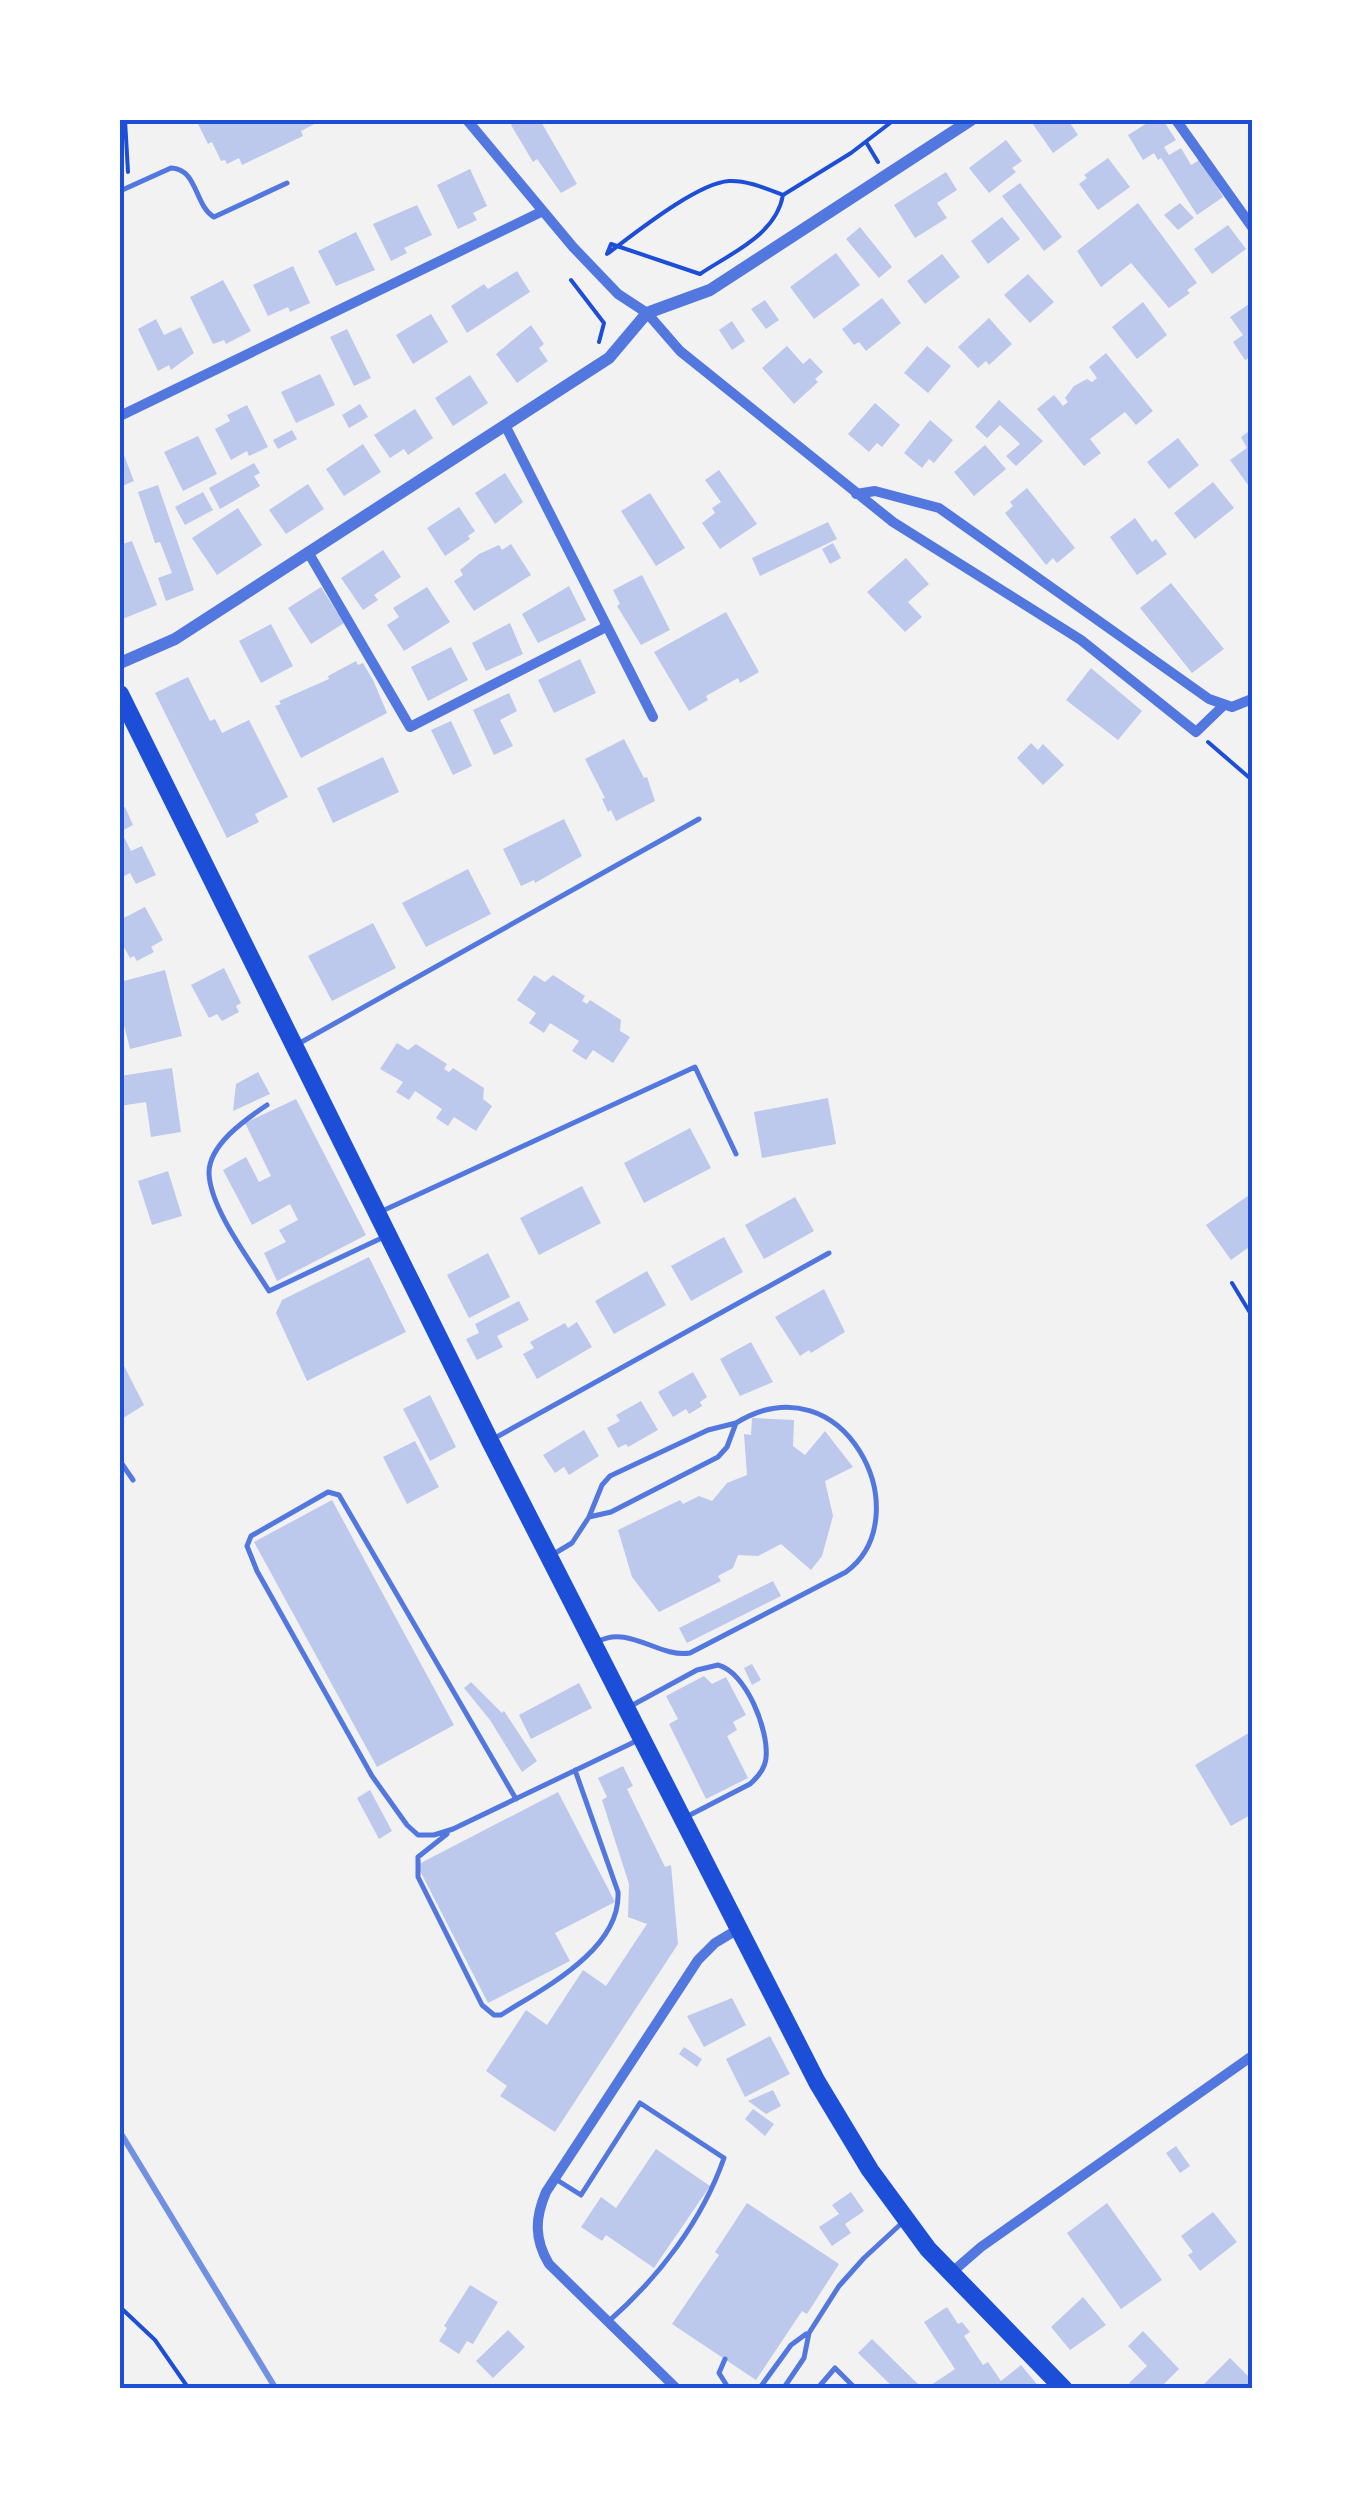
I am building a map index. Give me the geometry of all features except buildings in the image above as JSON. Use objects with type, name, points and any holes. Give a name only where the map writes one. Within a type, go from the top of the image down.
[{"type":"main road","points":[[120,694],[490,1440],[596,1642],[816,2082],[854,2146],[906,2220],[951,2274],[1064,2389]]},
{"type":"street","points":[[467,120],[541,212],[607,284],[647,313],[680,351],[856,494],[893,522],[1081,640],[1196,732],[1224,705]]},
{"type":"street","points":[[120,663],[175,639],[608,358],[647,313],[710,290],[971,120]]},
{"type":"street","points":[[1176,120],[1252,227]]},
{"type":"street","points":[[120,416],[541,212]]},
{"type":"street","points":[[505,426],[653,717]]},
{"type":"street","points":[[856,494],[875,492],[939,508],[1209,698],[1239,706],[1252,699]]},
{"type":"street","points":[[308,552],[410,727],[606,627]]},
{"type":"street","points":[[677,2389],[557,2273],[543,2254],[537,2218],[554,2179],[698,1960],[715,1943],[740,1928]]},
{"type":"street","points":[[951,2274],[981,2248],[1252,2056]]},
{"type":"lane","points":[[120,191],[180,168],[188,175],[207,214],[214,217],[287,183]]},
{"type":"lane","points":[[295,1045],[699,819]]},
{"type":"lane","points":[[378,1213],[695,1067],[736,1154]]},
{"type":"lane","points":[[267,1105],[245,1120],[217,1150],[208,1172],[221,1212],[269,1290],[389,1234]]},
{"type":"lane","points":[[490,1440],[829,1253]]},
{"type":"lane","points":[[550,1556],[572,1543],[610,1476],[758,1411],[802,1407],[827,1416],[862,1454],[872,1483],[875,1523],[862,1559],[846,1572],[690,1653],[618,1636],[596,1642]]},
{"type":"lane","points":[[588,1517],[610,1512],[718,1457],[728,1448],[736,1423]]},
{"type":"lane","points":[[120,1460],[133,1480]]},
{"type":"lane","points":[[516,1799],[339,1495],[328,1492],[247,1540],[372,1776],[418,1835],[453,1829],[516,1799],[643,1737]]},
{"type":"lane","points":[[629,1708],[698,1670],[718,1665],[736,1674],[757,1712],[766,1754],[758,1777],[684,1819]]},
{"type":"lane","points":[[453,1829],[423,1852],[415,1868],[482,2005],[488,2012],[501,2015],[570,1972],[617,1912],[618,1892],[575,1770]]},
{"type":"lane","points":[[554,2179],[581,2195],[640,2103],[724,2158],[713,2190],[653,2281],[608,2322]]},
{"type":"lane","points":[[759,2389],[791,2345],[808,2333],[850,2272],[906,2220]]},
{"type":"lane","points":[[784,2389],[804,2358],[808,2333]]},
{"type":"lane","points":[[724,2359],[719,2373],[728,2389]]},
{"type":"lane","points":[[816,2389],[835,2368],[856,2389]]},
{"type":"path","points":[[125,120],[129,186]]},
{"type":"path","points":[[783,196],[740,181],[714,184],[647,224],[620,244],[607,254],[611,244],[629,250],[700,274],[762,234],[781,210],[783,196],[894,120]]},
{"type":"path","points":[[866,142],[886,175]]},
{"type":"path","points":[[572,280],[604,322],[599,342]]},
{"type":"path","points":[[1196,732],[1252,780]]},
{"type":"path","points":[[1232,1283],[1252,1316]]},
{"type":"path","points":[[120,2307],[166,2354],[189,2389]]},
{"type":"railway","points":[[120,2132],[276,2389]]}]
